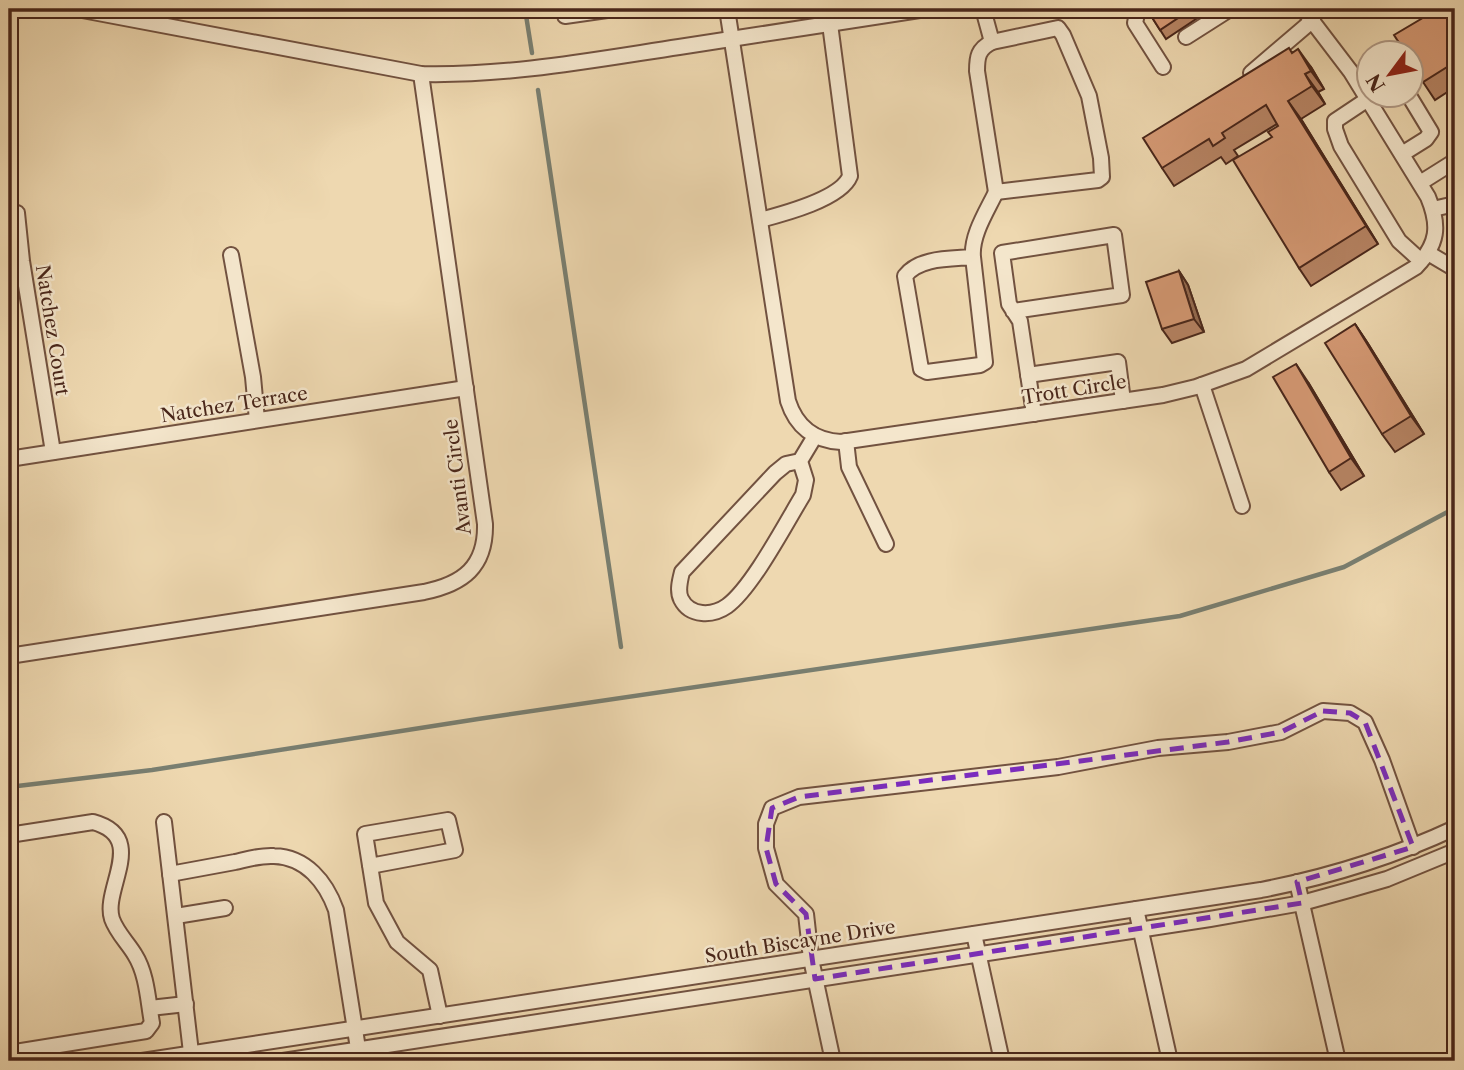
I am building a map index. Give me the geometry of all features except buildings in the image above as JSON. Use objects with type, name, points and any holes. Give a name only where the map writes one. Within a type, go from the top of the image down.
[{"type":"street","points":[[77,9],[157,16],[421,74],[539,68],[926,9]]},
{"type":"street","points":[[565,16],[614,9]]},
{"type":"street","points":[[727,9],[788,401],[798,422],[816,436],[800,461],[786,464],[775,473],[682,572],[680,598],[691,609],[704,614],[718,611],[743,592],[803,495],[806,480],[800,461]]},
{"type":"street","points":[[983,9],[992,42]]},
{"type":"street","points":[[1138,9],[1135,23],[1163,67]]},
{"type":"street","points":[[1186,37],[1230,9]]},
{"type":"street","points":[[1237,82],[1263,66],[1308,15],[1356,77]]},
{"type":"street","points":[[760,220],[793,211],[832,194],[847,184],[850,176],[830,24]]},
{"type":"street","points":[[973,257],[920,264],[909,270],[905,276],[921,369],[927,372],[980,365],[985,362],[973,257],[972,250],[980,224],[996,192],[977,57],[981,50],[992,42],[1058,28],[1089,96],[1102,177],[1098,180],[996,192]]},
{"type":"street","name":"Avanti Circle","points":[[9,656],[424,592],[446,587],[460,580],[479,559],[486,537],[421,74]]},
{"type":"street","points":[[1356,107],[1335,121],[1341,146],[1399,240],[1425,257],[1455,269]]},
{"type":"street","points":[[1378,108],[1433,209],[1436,230],[1425,257]]},
{"type":"street","points":[[1402,154],[1426,139],[1431,132],[1416,108]]},
{"type":"street","points":[[1420,183],[1455,161]]},
{"type":"street","points":[[1433,209],[1455,204]]},
{"type":"street","name":"Natchez Court","points":[[17,213],[22,261],[54,452]]},
{"type":"street","points":[[1013,311],[1122,295],[1114,236],[1002,253],[1009,304],[1013,311],[1020,321],[1034,414]]},
{"type":"street","points":[[231,255],[253,377],[257,420]]},
{"type":"street","name":"Trott Circle","points":[[816,436],[831,442],[846,441],[1163,395],[1202,385],[1225,378],[1269,357],[1425,257]]},
{"type":"street","points":[[1028,375],[1118,362],[1123,401]]},
{"type":"street","points":[[1202,385],[1242,506]]},
{"type":"street","name":"Natchez Terrace","points":[[9,459],[466,388]]},
{"type":"street","points":[[846,441],[849,467],[886,544]]},
{"type":"street","points":[[833,1061],[811,959],[806,914],[776,884],[766,848],[766,824],[772,808],[799,797],[1058,768],[1158,748],[1228,742],[1281,732],[1324,711],[1350,713],[1365,722],[1382,760],[1413,847]]},
{"type":"street","points":[[370,866],[455,850],[448,820],[365,834],[370,866],[376,903],[397,942],[430,970],[440,1016]]},
{"type":"street","points":[[9,835],[93,822],[103,825],[112,833],[121,854],[121,869],[111,897],[111,917],[136,956],[142,972],[152,1023],[146,1031],[16,1055]]},
{"type":"street","points":[[164,822],[192,1058]]},
{"type":"street","name":"South Biscayne Drive","points":[[142,1061],[192,1058],[355,1029],[1261,890],[1354,867],[1413,847],[1455,828]]},
{"type":"street","name":"South Biscayne Drive","points":[[283,1061],[359,1056],[815,979],[1302,903],[1387,878],[1455,851]]},
{"type":"street","points":[[170,874],[270,855],[296,861],[310,869],[321,880],[336,910],[359,1056]]},
{"type":"street","points":[[1297,882],[1338,1061]]},
{"type":"street","points":[[176,916],[225,908]]},
{"type":"street","points":[[1136,909],[1170,1061]]},
{"type":"street","points":[[974,934],[1002,1061]]},
{"type":"street","points":[[150,1008],[186,1004]]},
{"type":"highlighted area","points":[[1323,711],[1350,713],[1365,722],[1413,847],[1297,882],[1302,903],[815,979],[806,914],[776,884],[766,848],[772,808],[799,797],[1228,742],[1281,732]]},
{"type":"waterway","points":[[525,9],[532,53]]},
{"type":"waterway","points":[[538,90],[621,647]]},
{"type":"waterway","points":[[9,787],[152,770],[478,719],[1180,616],[1344,567],[1455,508]]}]
